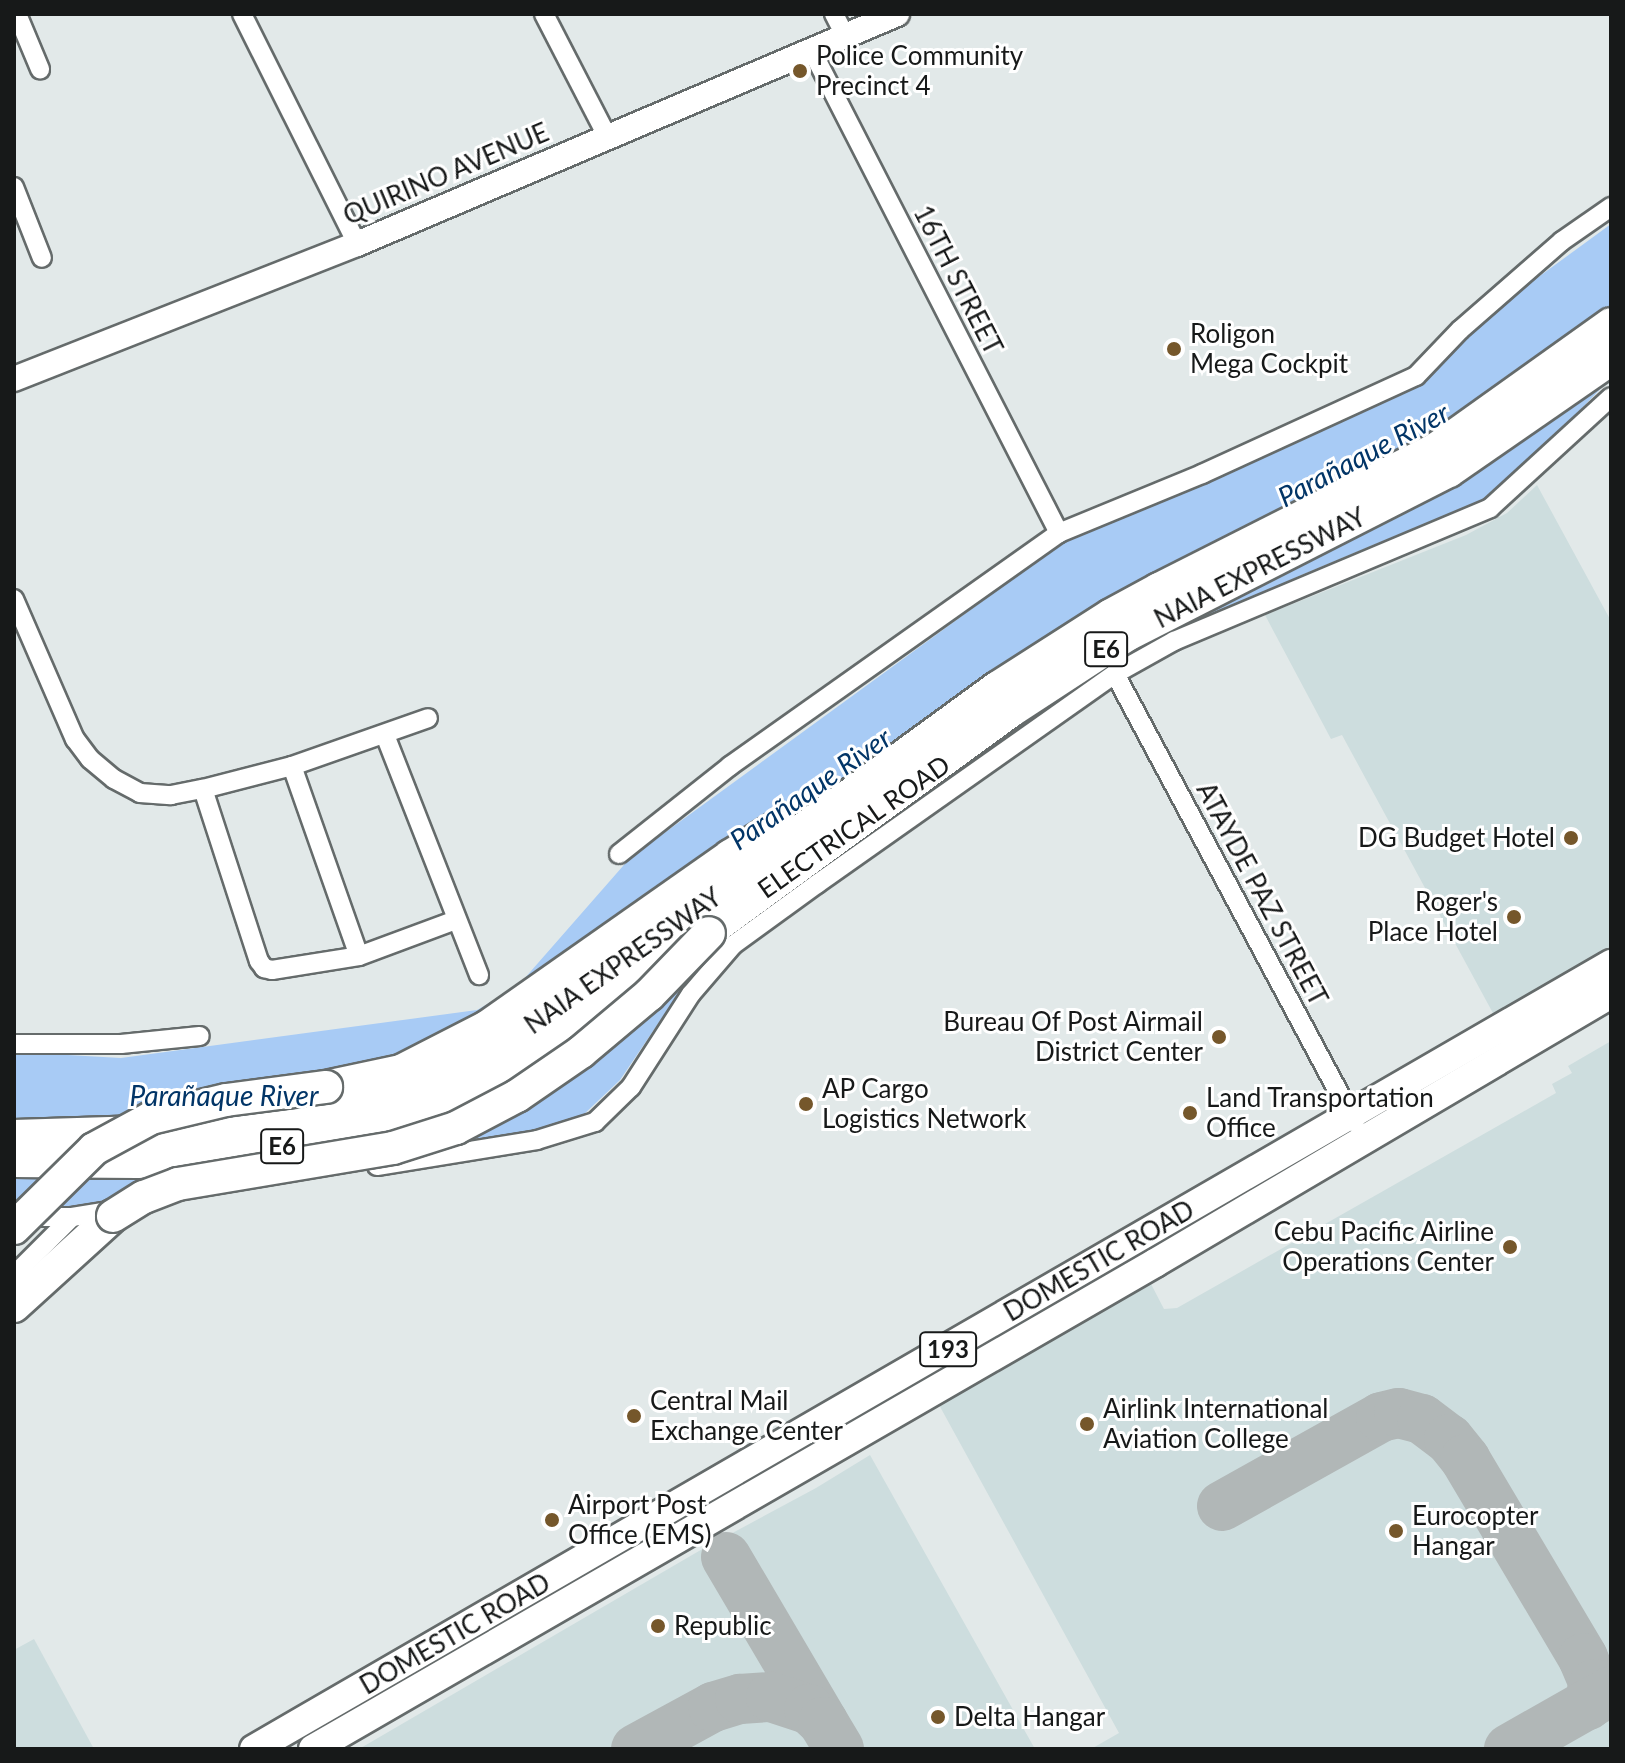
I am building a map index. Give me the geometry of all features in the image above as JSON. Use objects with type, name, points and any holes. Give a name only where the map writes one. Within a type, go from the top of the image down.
[{"type":"highway","name":"NAIA EXPRESSWAY","points":[[14,1136],[142,1132],[314,1114],[388,1098],[448,1076],[516,1037],[869,784],[997,688],[1111,615],[1436,449],[1611,324]]},
{"type":"highway","name":"NAIA EXPRESSWAY","points":[[14,1161],[137,1162],[303,1144],[396,1125],[461,1102],[500,1080],[709,933],[1012,710],[1127,635],[1449,471],[1611,359]]},
{"type":"highway","points":[[14,1228],[94,1149],[151,1118],[226,1100],[326,1087],[401,1071],[487,1027],[776,827],[869,784]]},
{"type":"highway","points":[[14,1306],[100,1226],[131,1204],[161,1190],[195,1180],[413,1144],[485,1114],[545,1078],[612,1027],[649,995],[709,933]]},
{"type":"main road","name":"QUIRINO AVENUE","points":[[14,379],[357,244],[811,49],[839,25],[897,14]]},
{"type":"main road","name":"DOMESTIC ROAD","points":[[313,1749],[1155,1263],[1357,1126],[1611,964]]},
{"type":"main road","name":"DOMESTIC ROAD","points":[[254,1749],[1357,1126],[1611,994]]},
{"type":"street","points":[[17,14],[40,69]]},
{"type":"street","points":[[242,14],[357,244]]},
{"type":"street","points":[[544,14],[607,136]]},
{"type":"street","name":"16TH STREET","points":[[811,49],[1059,533]]},
{"type":"street","points":[[14,187],[42,258]]},
{"type":"street","points":[[619,854],[730,766],[1059,533],[1406,382],[1562,241],[1611,207]]},
{"type":"street","name":"ELECTRICAL ROAD","points":[[14,1217],[72,1217],[537,1140],[595,1122],[631,1087],[691,994],[733,945],[1115,674],[1174,641],[1490,508],[1611,397]]},
{"type":"street","points":[[14,599],[75,739],[90,759],[114,779],[140,793],[171,795],[292,766],[428,718]]},
{"type":"street","name":"ATAYDE PAZ STREET","points":[[1115,674],[1357,1126]]},
{"type":"street","points":[[385,735],[479,975]]},
{"type":"street","points":[[292,766],[359,956]]},
{"type":"street","points":[[203,789],[259,961],[264,968],[272,970],[359,956],[456,920]]},
{"type":"street","points":[[14,1044],[121,1044],[200,1036]]},
{"type":"street","points":[[14,1275],[72,1217]]},
{"type":"shaded area","points":[[1537,485],[1611,621],[1611,946],[1494,1015],[1342,735],[1331,739],[1265,615],[1466,535],[1507,513]]},
{"type":"shaded area","points":[[1611,1041],[1611,1749],[1091,1749],[1119,1733],[938,1403],[1151,1284],[1164,1309],[1177,1308],[1556,1093],[1552,1084],[1572,1073],[1568,1066]]},
{"type":"shaded area","points":[[870,1455],[1035,1749],[359,1749],[699,1551]]},
{"type":"shaded area","points":[[34,1639],[94,1749],[14,1749],[14,1650]]},
{"type":"water","name":"Parañaque River","points":[[1611,224],[1611,378],[1517,475],[1486,498],[1299,576],[1129,655],[935,789],[707,951],[620,1080],[561,1136],[331,1163],[36,1212],[14,1210],[14,1052],[121,1058],[477,1010],[517,987],[630,858],[1069,538],[1415,380],[1507,300]]},
{"type":"taxiway","points":[[1222,1506],[1381,1417],[1399,1413],[1422,1419],[1449,1439],[1465,1459],[1583,1658],[1594,1684],[1588,1705]]},
{"type":"taxiway","points":[[726,1557],[823,1722]]},
{"type":"taxiway","points":[[1509,1749],[1611,1691]]},
{"type":"taxiway","points":[[636,1749],[713,1707],[740,1699],[771,1697],[809,1709],[823,1722],[839,1749]]},
{"type":"place","name":"Police Community Precinct 4","points":[[800,71]]},
{"type":"place","name":"Roligon Mega Cockpit","points":[[1174,349]]},
{"type":"place","name":"DG Budget Hotel","points":[[1571,838]]},
{"type":"place","name":"Roger's Place Hotel","points":[[1514,917]]},
{"type":"place","name":"Bureau Of Post Airmail District Center","points":[[1219,1037]]},
{"type":"place","name":"AP Cargo Logistics Network","points":[[806,1104]]},
{"type":"place","name":"Land Transportation Office","points":[[1190,1113]]},
{"type":"place","name":"Cebu Pacific Airline Operations Center","points":[[1510,1247]]},
{"type":"place","name":"Central Mail Exchange Center","points":[[634,1416]]},
{"type":"place","name":"Airlink International Aviation College","points":[[1087,1424]]},
{"type":"place","name":"Airport Post Office (EMS)","points":[[552,1520]]},
{"type":"place","name":"Eurocopter Hangar","points":[[1396,1531]]},
{"type":"place","name":"Republic","points":[[658,1626]]},
{"type":"place","name":"Delta Hangar","points":[[938,1717]]}]
